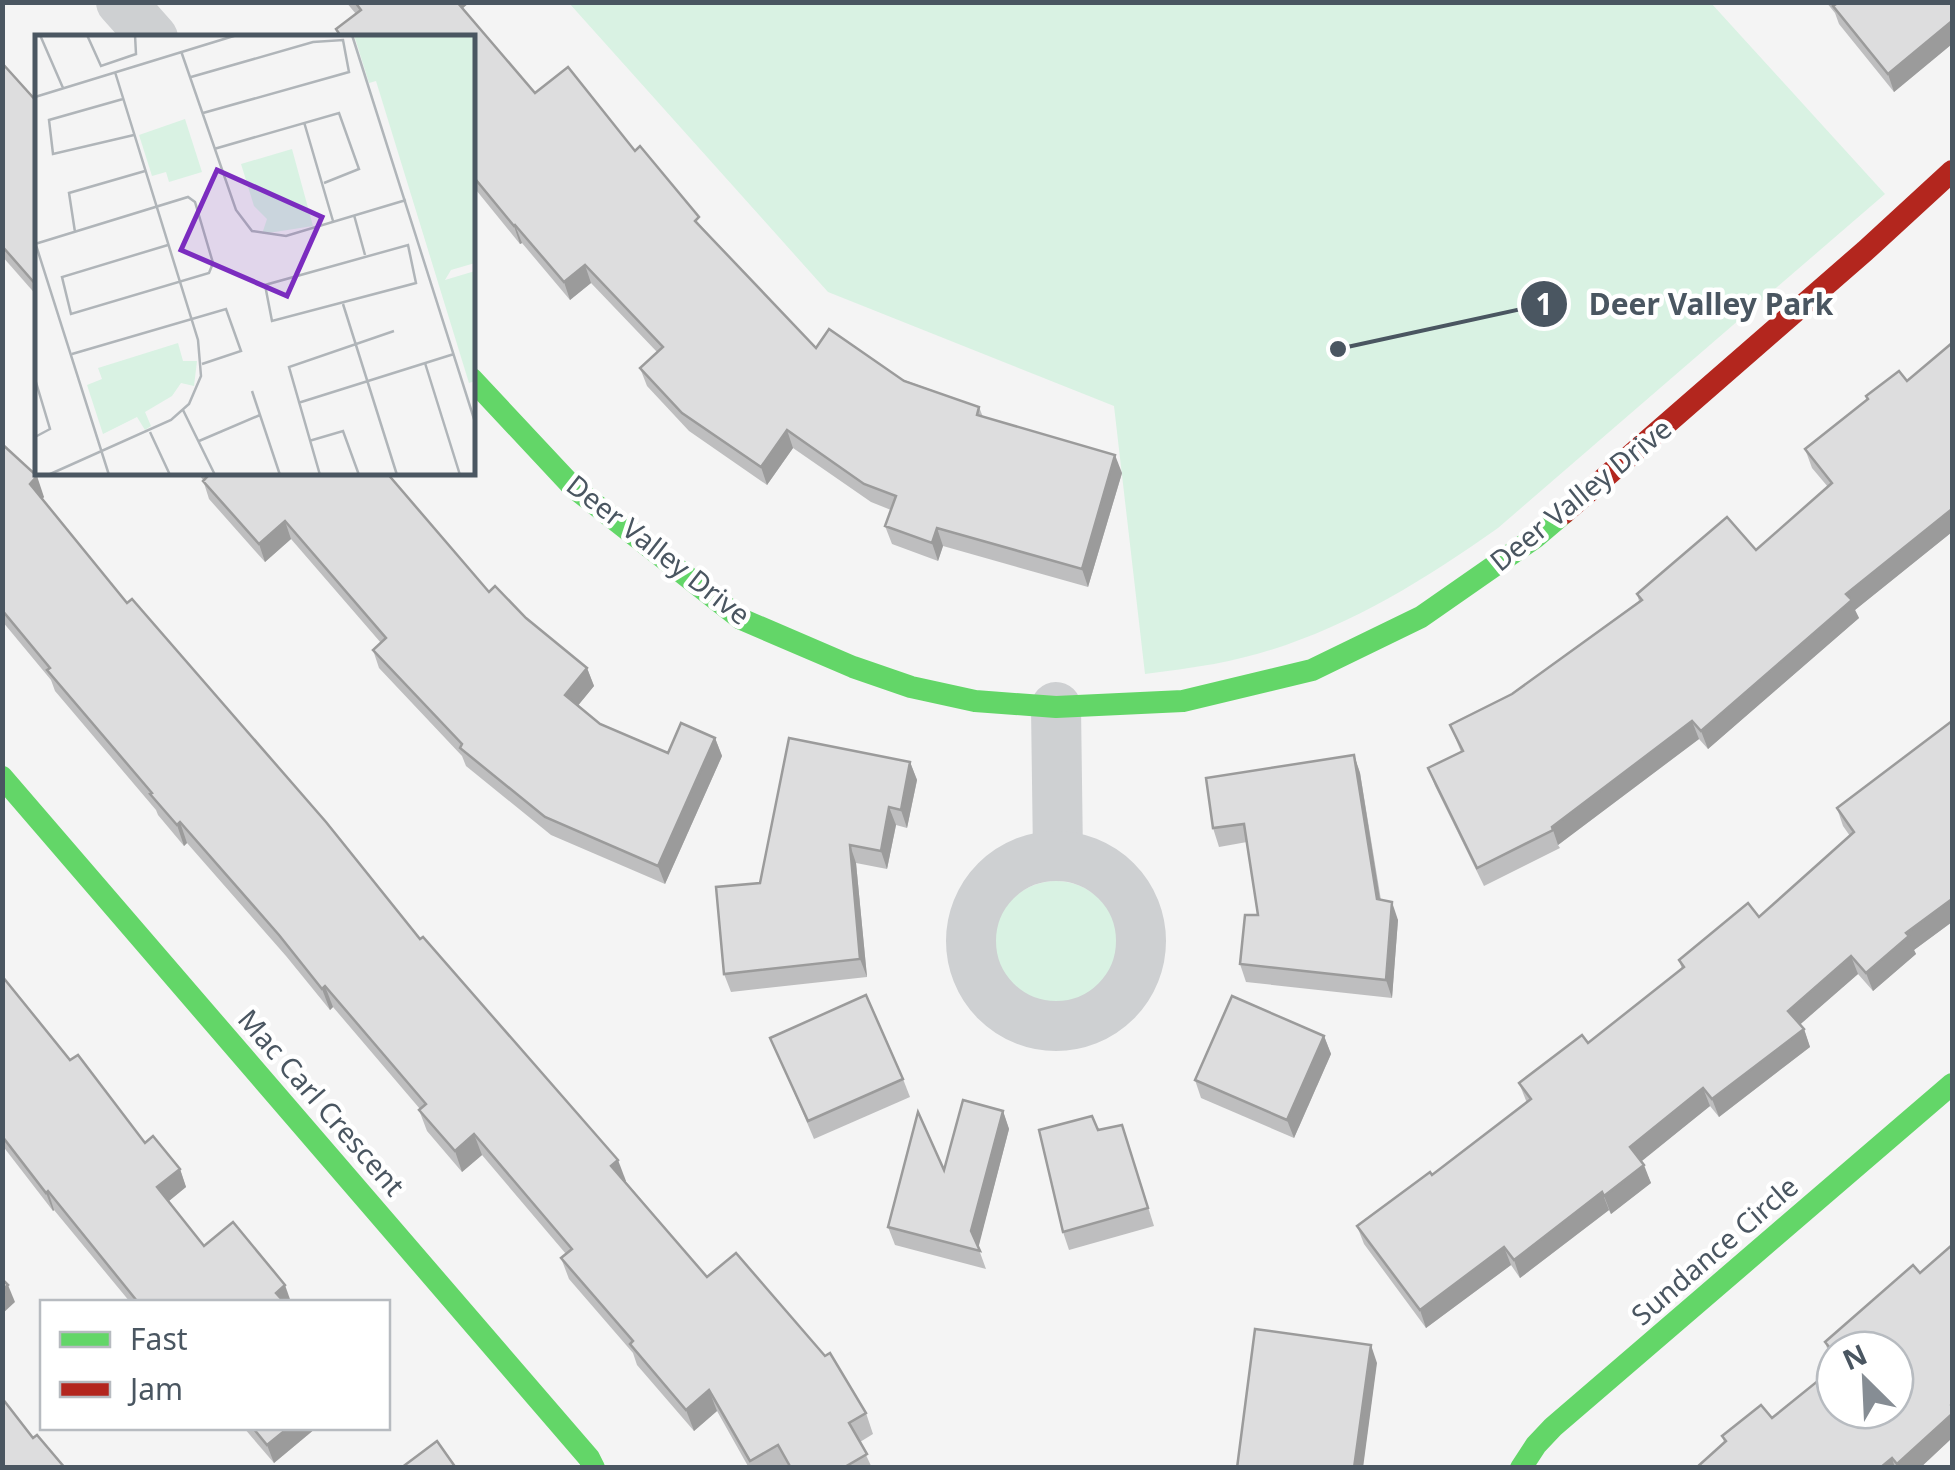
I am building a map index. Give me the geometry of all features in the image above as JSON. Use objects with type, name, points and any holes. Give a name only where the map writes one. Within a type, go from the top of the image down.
[{"type":"street","points":[[120,2],[150,35]]},
{"type":"street","name":"Deer Valley Drive","points":[[475,382],[573,486],[741,619],[853,667],[911,687],[975,700],[1056,707],[1182,700],[1312,670],[1422,617],[1536,537],[1952,171]]},
{"type":"street","points":[[1056,707],[1058,856]]},
{"type":"street","name":"Mac Carl Crescent","points":[[2,777],[594,1468]]},
{"type":"street","name":"Sundance Circle","points":[[1522,1468],[1553,1427],[1952,1084]]},
{"type":"green space","points":[[569,3],[1711,3],[1885,194],[1498,528],[1432,572],[1363,612],[1291,643],[1214,664],[1145,674],[1114,406],[828,292]]},
{"type":"green space","points":[[1056,881],[1080,886],[1100,899],[1113,919],[1118,943],[1113,967],[1100,987],[1080,1000],[1056,1005],[1032,1000],[1012,987],[999,967],[994,943],[999,919],[1012,899],[1032,886]]},
{"type":"building","points":[[355,2],[457,2],[535,93],[568,67],[635,151],[640,146],[699,217],[695,221],[816,348],[829,329],[904,381],[979,407],[977,415],[1115,455],[1082,569],[937,528],[932,543],[885,526],[896,496],[864,484],[787,430],[761,467],[682,413],[640,368],[663,347],[585,265],[564,282],[475,179],[475,35],[340,35],[336,29],[361,10]]},
{"type":"building","points":[[1835,2],[1952,2],[1952,21],[1888,74],[1833,6]]},
{"type":"building","points":[[2,63],[35,100],[35,284],[2,246]]},
{"type":"building","points":[[1952,343],[1952,509],[1846,594],[1852,600],[1701,731],[1692,721],[1553,830],[1477,868],[1428,768],[1463,751],[1450,725],[1512,694],[1642,600],[1637,594],[1727,517],[1756,550],[1832,483],[1805,449],[1899,371],[1907,381]]},
{"type":"building","points":[[2,444],[37,476],[30,484],[127,603],[132,599],[326,822],[420,939],[423,937],[618,1160],[611,1166],[707,1277],[736,1253],[825,1356],[830,1353],[866,1413],[849,1423],[867,1454],[843,1468],[791,1468],[778,1445],[750,1461],[709,1390],[686,1410],[561,1258],[572,1249],[474,1134],[455,1151],[419,1110],[426,1104],[180,822],[177,825],[150,794],[2,610]]},
{"type":"building","points":[[389,475],[489,592],[495,586],[526,618],[587,668],[565,695],[600,724],[668,753],[681,723],[715,738],[658,866],[545,817],[460,748],[462,744],[373,650],[386,638],[285,521],[259,544],[203,481],[208,476]]},
{"type":"building","points":[[1952,721],[1952,899],[1906,933],[1909,936],[1866,973],[1851,956],[1788,1011],[1804,1029],[1712,1099],[1703,1088],[1630,1147],[1644,1165],[1604,1196],[1602,1192],[1514,1260],[1504,1247],[1420,1310],[1357,1226],[1430,1172],[1432,1175],[1531,1099],[1519,1083],[1582,1035],[1588,1043],[1684,967],[1679,960],[1748,903],[1759,917],[1854,832],[1837,808]]},
{"type":"building","points":[[789,738],[910,762],[901,810],[889,807],[881,851],[850,845],[860,959],[724,974],[716,887],[760,883]]},
{"type":"building","points":[[1354,755],[1377,899],[1392,902],[1386,980],[1240,964],[1245,915],[1258,915],[1244,824],[1213,828],[1206,778]]},
{"type":"building","points":[[2,976],[70,1060],[78,1055],[145,1143],[153,1136],[180,1169],[157,1187],[204,1246],[233,1222],[285,1285],[276,1293],[282,1300],[136,1300],[2,1136]]},
{"type":"building","points":[[866,995],[903,1079],[808,1121],[770,1038]]},
{"type":"building","points":[[1232,996],[1324,1036],[1287,1120],[1195,1080]]},
{"type":"building","points":[[963,1100],[1003,1111],[971,1231],[980,1251],[888,1227],[918,1112],[944,1170]]},
{"type":"building","points":[[1092,1116],[1098,1130],[1122,1125],[1148,1208],[1063,1232],[1039,1130]]},
{"type":"building","points":[[1952,1245],[1952,1414],[1897,1464],[1892,1458],[1880,1468],[1696,1468],[1726,1441],[1722,1436],[1761,1405],[1772,1418],[1815,1383],[1815,1430],[1915,1430],[1915,1330],[1839,1330],[1913,1265],[1920,1273]]},
{"type":"building","points":[[1255,1329],[1371,1345],[1354,1468],[1237,1468]]},
{"type":"building","points":[[2,1398],[33,1438],[37,1435],[65,1468],[2,1468]]},
{"type":"building","points":[[255,1430],[286,1430],[267,1445]]},
{"type":"building","points":[[437,1441],[456,1468],[401,1468]]},
{"type":"traffic: fast","points":[[475,382],[573,487],[741,619],[853,667],[911,687],[975,701],[1056,707],[1183,701],[1312,670],[1421,617],[1563,514]]},
{"type":"traffic: fast","points":[[2,777],[594,1468]]},
{"type":"traffic: fast","points":[[1521,1468],[1553,1427],[1952,1084]]},
{"type":"traffic: jam","points":[[1563,514],[1952,171]]},
{"type":"place","name":"Deer Valley Park","points":[[1338,349]]}]
